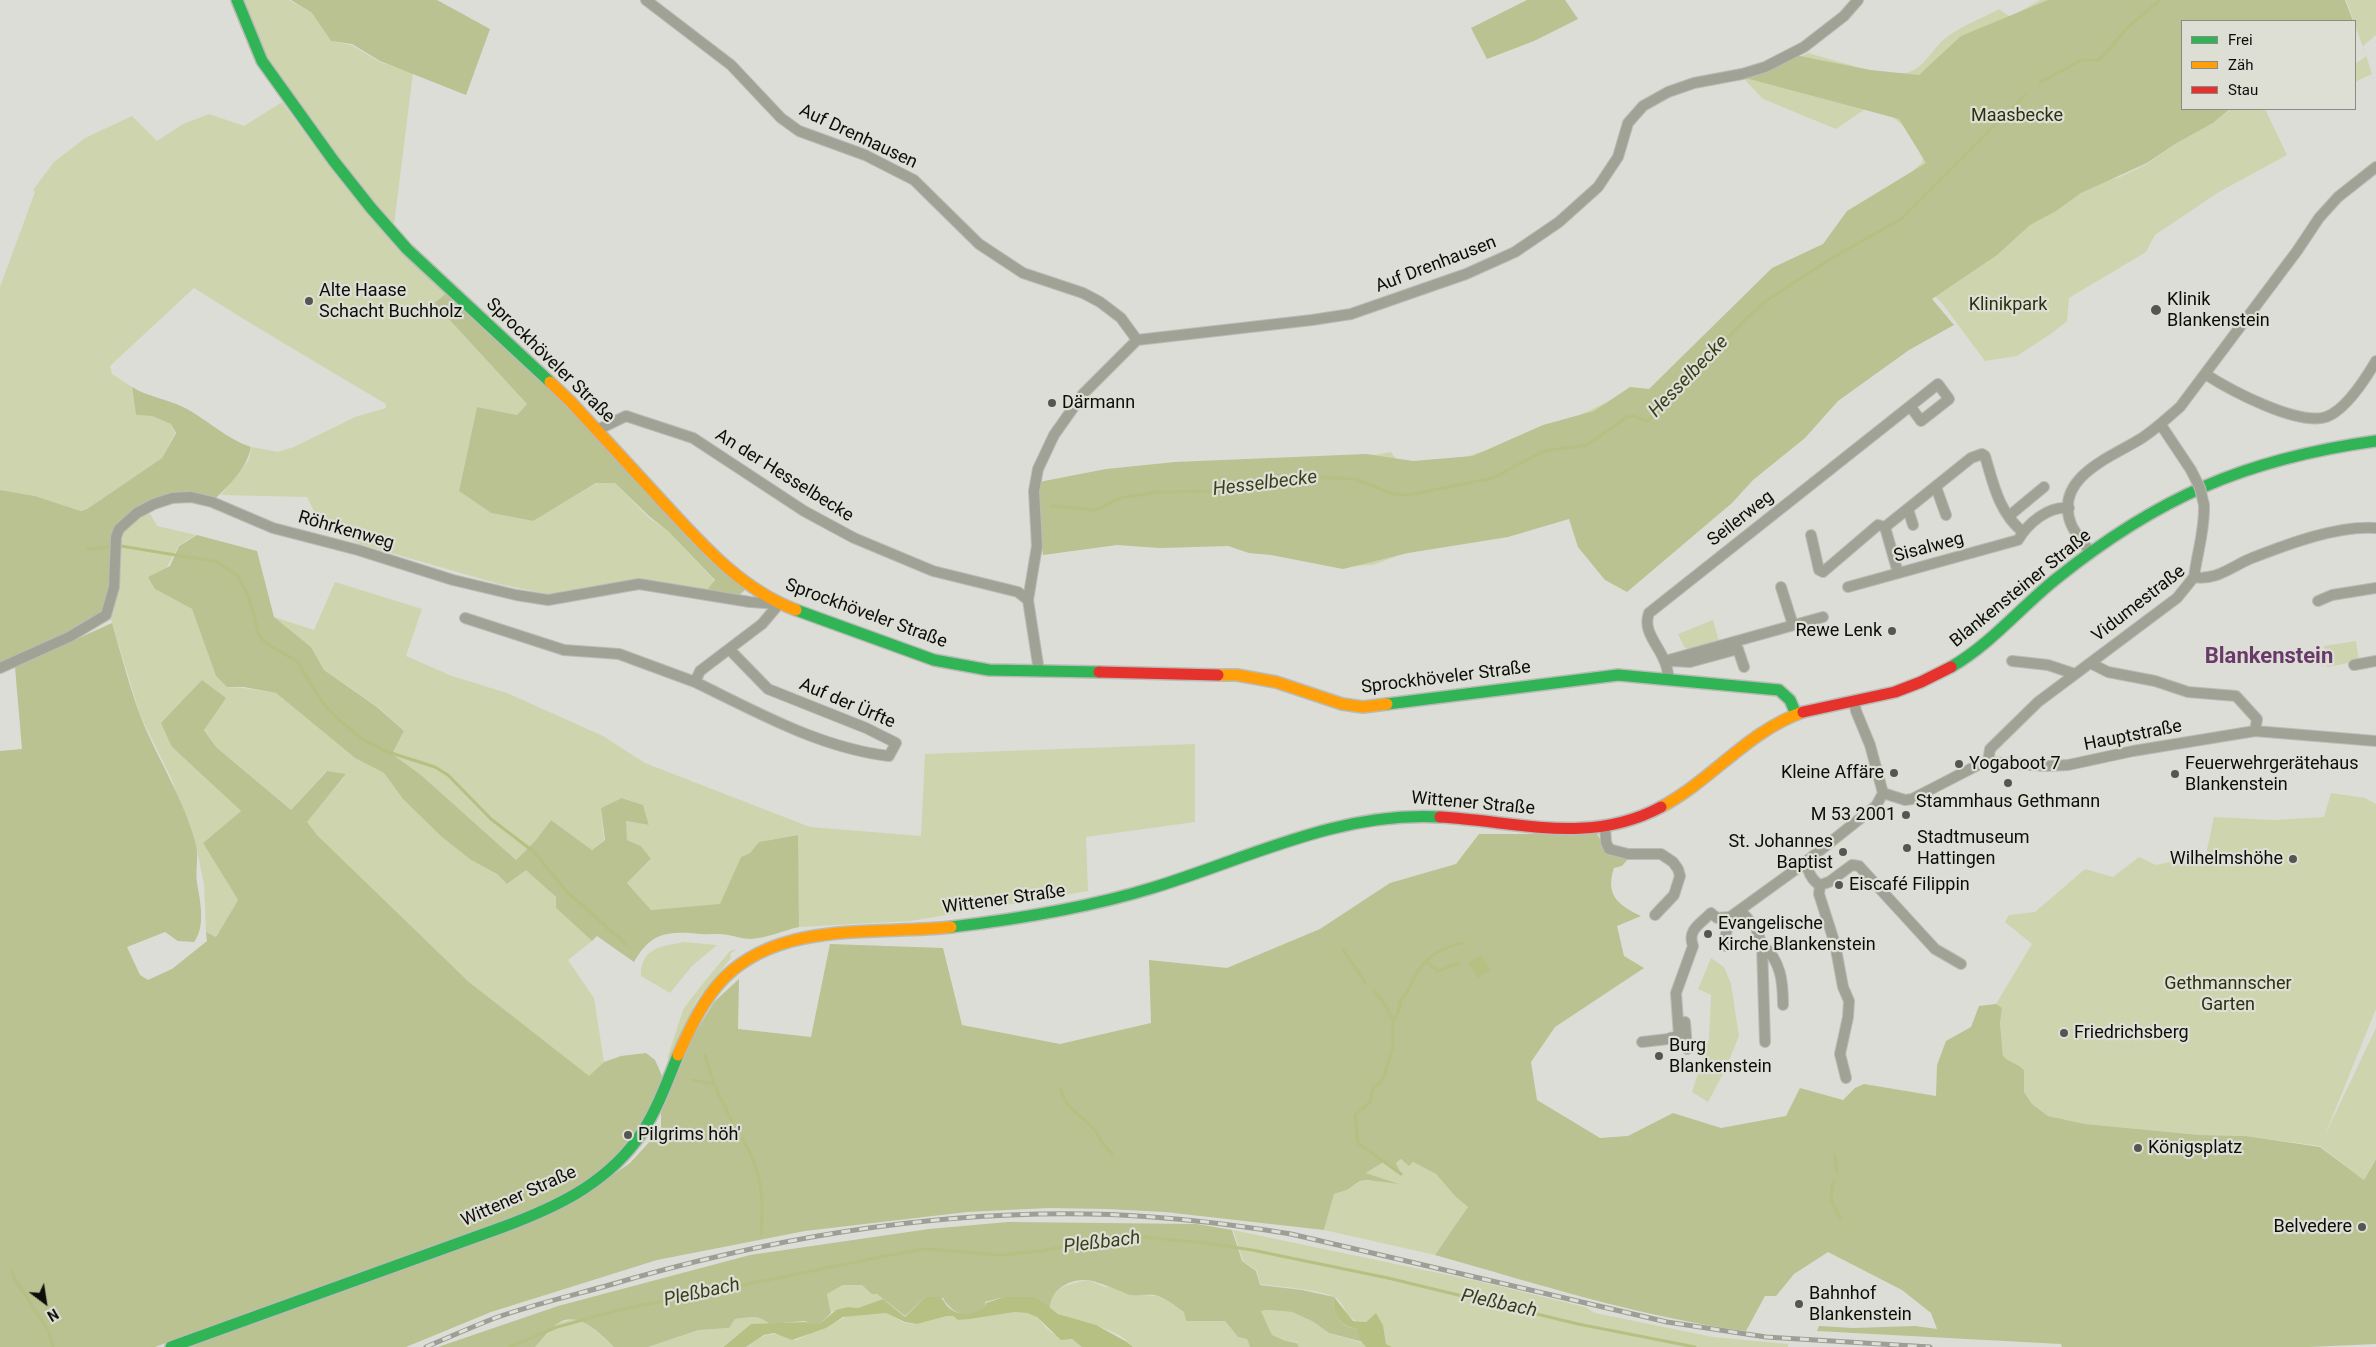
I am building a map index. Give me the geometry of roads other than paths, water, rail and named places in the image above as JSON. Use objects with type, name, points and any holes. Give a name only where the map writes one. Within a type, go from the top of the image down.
[{"type":"main road","name":"Sprockhöveler Straße","points":[[237,0],[262,61],[332,160],[407,249],[542,374],[597,430],[702,544],[738,578],[780,604],[934,660],[989,670],[1237,675],[1276,682],[1342,704],[1363,707],[1618,675],[1779,690],[1792,701],[1796,714]]},
{"type":"main road","name":"Blankensteiner Straße","points":[[1854,700],[1911,686],[1953,666],[1986,642],[2051,583],[2090,552],[2178,496],[2232,473],[2300,453],[2376,442]]},
{"type":"main road","name":"Wittener Straße","points":[[171,1347],[230,1324],[423,1257],[556,1204],[591,1184],[618,1163],[634,1146],[648,1125],[686,1033],[709,995],[742,964],[761,953],[784,944],[800,938],[1006,920],[1075,908],[1161,885],[1324,828],[1377,818],[1432,815],[1566,830],[1605,827],[1646,815],[1664,806],[1763,730],[1796,714],[1854,700]]},
{"type":"street","name":"Auf Drenhausen","points":[[646,0],[731,65],[781,118],[799,131],[865,155],[914,180],[979,244],[1023,273],[1083,293],[1100,302],[1121,318],[1137,340],[1351,314],[1466,274],[1515,252],[1559,222],[1598,186],[1618,157],[1628,123],[1643,106],[1668,92],[1694,83],[1742,74],[1765,67],[1804,47],[1844,16],[1858,0]]},
{"type":"street","points":[[2090,552],[2071,525],[2069,508],[2071,493],[2081,476],[2161,425],[2186,400],[2243,320],[2297,251],[2325,210],[2376,167]]},
{"type":"street","points":[[1039,671],[1028,600],[1037,546],[1034,498],[1038,469],[1054,435],[1083,394],[1137,340]]},
{"type":"street","points":[[2205,374],[2222,385],[2288,413],[2308,418],[2326,417],[2340,408],[2367,378],[2376,361]]},
{"type":"street","name":"Seilerweg","points":[[1669,679],[1665,660],[1647,626],[1646,620],[1649,613],[1910,406]]},
{"type":"street","name":"An der Hesselbecke","points":[[597,430],[626,416],[693,438],[804,512],[854,538],[933,570],[1018,592],[1028,600]]},
{"type":"street","points":[[2161,425],[2191,470],[2200,488],[2204,505],[2203,532],[2197,554],[2194,577]]},
{"type":"street","points":[[1886,527],[1971,458],[1982,454],[1985,456],[1998,500],[2021,536],[2050,510],[2069,508]]},
{"type":"street","points":[[1936,487],[1946,515]]},
{"type":"street","points":[[2009,516],[2044,487]]},
{"type":"street","name":"Röhrkenweg","points":[[0,668],[69,638],[106,615],[114,587],[116,537],[119,530],[137,513],[172,498],[192,497],[212,502],[273,528],[358,550],[453,580],[516,595],[548,600],[638,584],[750,602],[780,604]]},
{"type":"street","points":[[1908,509],[1913,525]]},
{"type":"street","points":[[1811,535],[1819,570],[1823,572],[1878,525],[1886,527]]},
{"type":"street","points":[[1886,527],[1898,573]]},
{"type":"street","name":"Vidumestraße","points":[[1988,762],[1990,749],[2038,702],[2177,598],[2194,577],[2206,579],[2259,555],[2337,531],[2365,527],[2376,528]]},
{"type":"street","name":"Sisalweg","points":[[1848,587],[2021,536]]},
{"type":"street","points":[[1781,587],[1793,625]]},
{"type":"street","points":[[2318,601],[2332,595],[2376,588]]},
{"type":"street","points":[[695,682],[700,671],[762,624],[780,604]]},
{"type":"street","points":[[1665,660],[1823,616]]},
{"type":"street","name":"Auf der Ürfte","points":[[465,618],[564,650],[619,654],[695,682],[758,714],[841,746],[889,756],[896,743],[866,728],[768,689],[729,649]]},
{"type":"street","points":[[1665,660],[1690,662],[1738,649],[1744,667]]},
{"type":"street","points":[[2012,661],[2048,665],[2075,674]]},
{"type":"street","points":[[2354,665],[2376,661]]},
{"type":"street","points":[[2090,663],[2108,672],[2155,681],[2188,692],[2236,696],[2257,719],[2255,731]]},
{"type":"street","points":[[1642,1042],[1679,1036],[1676,993],[1692,952],[1693,946],[1690,938],[1692,932],[1711,913],[1717,918],[1730,916],[1795,870],[1806,865],[1812,856],[1876,806],[1883,793],[1870,745],[1856,711],[1854,700]]},
{"type":"street","name":"Hauptstraße","points":[[1883,793],[1904,800],[1923,794],[1980,764],[1988,762],[2046,766],[2068,765],[2133,751],[2255,731],[2376,741]]},
{"type":"street","points":[[1605,827],[1606,842],[1609,849],[1628,854],[1661,854],[1673,862],[1678,869],[1680,876],[1674,894],[1655,915]]},
{"type":"street","points":[[1820,885],[1828,882],[1847,867],[1855,864],[1864,871],[1935,949],[1961,964]]},
{"type":"street","points":[[1806,865],[1817,884],[1820,885]]},
{"type":"street","points":[[1820,885],[1819,894],[1848,1001],[1848,1017],[1840,1054],[1846,1078]]},
{"type":"street","points":[[1740,910],[1756,928],[1762,945],[1765,1042]]},
{"type":"street","points":[[1726,946],[1725,938],[1730,916]]},
{"type":"street","points":[[1762,945],[1770,952],[1783,981],[1783,1005]]},
{"type":"street","points":[[1679,984],[1684,1012],[1687,1049]]},
{"type":"waterway","name":"Hesselbecke","points":[[2040,82],[2082,60],[2098,60],[2127,28],[2160,0]]},
{"type":"waterway","name":"Hesselbecke","points":[[1052,506],[1095,510],[1121,498],[1157,492],[1221,491],[1236,484],[1319,477],[1355,479],[1393,494],[1409,495],[1493,478],[1544,451],[1587,445],[1627,417],[1633,416],[1647,421],[1666,406],[1708,357],[1767,300],[1837,255],[1901,219],[2026,94]]},
{"type":"waterway","points":[[121,546],[218,562],[238,576],[249,598],[259,635],[267,644],[297,661],[322,702],[338,719],[362,739],[385,751],[435,767],[448,775],[491,819],[534,852],[567,892],[626,944]]},
{"type":"waterway","points":[[87,549],[111,547]]},
{"type":"waterway","points":[[1401,1174],[1358,1143],[1355,1115],[1370,1102],[1373,1088],[1383,1080],[1393,1047],[1393,1022],[1399,1010],[1400,1001],[1407,993],[1418,971],[1434,954],[1448,947],[1463,943]]},
{"type":"waterway","points":[[1343,950],[1365,982]]},
{"type":"waterway","points":[[1427,962],[1438,971],[1459,963]]},
{"type":"waterway","points":[[1374,990],[1386,1006],[1393,1021]]},
{"type":"waterway","points":[[705,1055],[714,1084],[736,1130]]},
{"type":"waterway","points":[[692,1080],[713,1084]]},
{"type":"waterway","points":[[1060,1089],[1067,1104],[1096,1131],[1101,1141],[1112,1154]]},
{"type":"waterway","points":[[742,1138],[758,1173],[762,1195],[761,1234]]},
{"type":"waterway","points":[[1835,1155],[1837,1173]]},
{"type":"waterway","points":[[1834,1181],[1831,1196],[1835,1209],[1841,1219]]},
{"type":"waterway","name":"Pleßbach","points":[[510,1347],[557,1327],[619,1310],[890,1255],[925,1249],[999,1255],[1042,1251],[1082,1243],[1112,1243],[1143,1237],[1207,1243],[1252,1250],[1388,1278],[1578,1324],[1695,1347]]},
{"type":"waterway","points":[[12,1270],[13,1276],[49,1332],[53,1347]]},
{"type":"railway","points":[[426,1347],[495,1318],[536,1305],[724,1255],[784,1242],[905,1223],[1027,1214],[1139,1216],[1241,1226],[1291,1234],[1667,1322],[1766,1337],[1930,1347]]},
{"type":"place","name":"Alte Haase Schacht Buchholz","points":[[309,301]]},
{"type":"place","name":"Klinik Blankenstein","points":[[2156,310]]},
{"type":"place","name":"Därmann","points":[[1052,403]]},
{"type":"place","name":"Rewe Lenk","points":[[1892,631]]},
{"type":"place","name":"Yogaboot 7","points":[[1959,764]]},
{"type":"place","name":"Kleine Affäre","points":[[1894,773]]},
{"type":"place","name":"Feuerwehrgerätehaus Blankenstein","points":[[2175,774]]},
{"type":"place","name":"Stammhaus Gethmann","points":[[2008,783]]},
{"type":"place","name":"M 53 2001","points":[[1906,815]]},
{"type":"place","name":"Stadtmuseum Hattingen","points":[[1907,848]]},
{"type":"place","name":"St. Johannes Baptist","points":[[1843,852]]},
{"type":"place","name":"Wilhelmshöhe","points":[[2293,859]]},
{"type":"place","name":"Eiscafé Filippin","points":[[1839,885]]},
{"type":"place","name":"Evangelische Kirche Blankenstein","points":[[1708,934]]},
{"type":"place","name":"Friedrichsberg","points":[[2064,1033]]},
{"type":"place","name":"Burg Blankenstein","points":[[1659,1056]]},
{"type":"place","name":"Pilgrims höh'","points":[[628,1135]]},
{"type":"place","name":"Königsplatz","points":[[2138,1148]]},
{"type":"place","name":"Belvedere","points":[[2362,1227]]},
{"type":"place","name":"Bahnhof Blankenstein","points":[[1799,1304]]},
{"type":"district","name":"Blankenstein","points":[[2269,657]]},
{"type":"park label","name":"Maasbecke","points":[[2017,116]]},
{"type":"park label","name":"Klinikpark","points":[[2008,305]]},
{"type":"park label","name":"Gethmannscher Garten","points":[[2228,994]]}]
